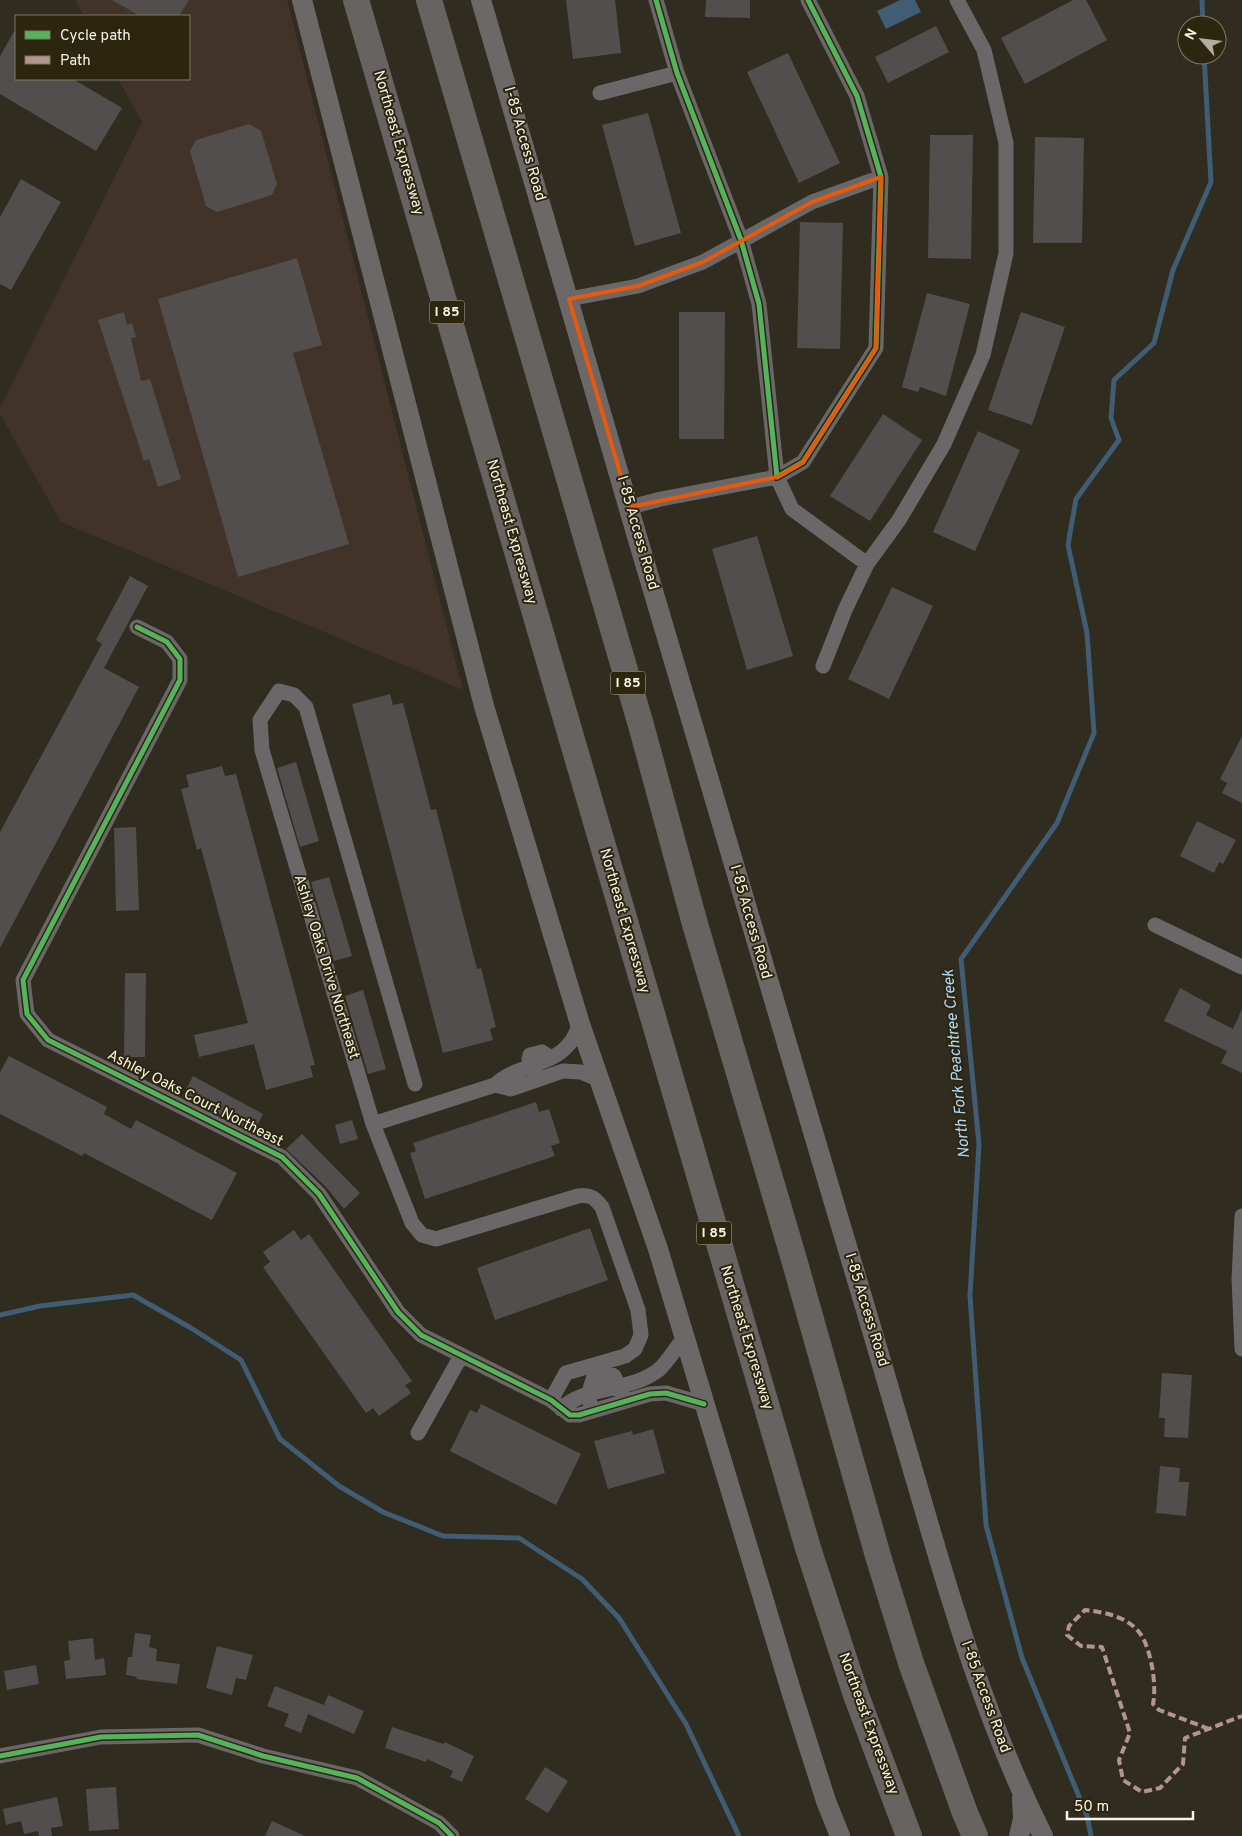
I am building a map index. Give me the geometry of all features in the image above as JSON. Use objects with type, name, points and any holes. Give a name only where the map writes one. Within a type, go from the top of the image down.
[{"type":"highway","name":"Northeast Expressway","points":[[356,0],[808,1548],[856,1695],[909,1836]]},
{"type":"highway","name":"I 85","points":[[429,0],[638,715],[695,924],[790,1246],[878,1556],[912,1663],[970,1825]]},
{"type":"main road","points":[[302,0],[481,696],[580,1024],[658,1249],[826,1801],[840,1836]]},
{"type":"main road","name":"I-85 Access Road","points":[[481,0],[630,507],[747,917],[881,1357],[956,1620],[988,1712],[1022,1795],[1042,1836]]},
{"type":"main road","points":[[1019,1836],[1023,1819],[1022,1795]]},
{"type":"street","points":[[656,0],[677,73],[741,240],[759,304],[778,477],[792,509],[867,564]]},
{"type":"street","points":[[630,507],[661,499],[778,477],[803,462],[876,348],[881,177],[857,96],[808,0]]},
{"type":"street","points":[[823,666],[845,610],[867,564],[899,520],[944,444],[983,355],[1006,253],[1006,143],[984,50],[963,2]]},
{"type":"street","points":[[600,93],[677,73]]},
{"type":"street","points":[[569,299],[638,286],[704,262],[812,202],[881,177]]},
{"type":"street","name":"Ashley Oaks Court Northeast","points":[[137,627],[167,642],[180,659],[180,680],[23,980],[27,1014],[48,1040],[282,1157],[319,1194],[398,1312],[421,1335],[556,1404],[570,1415],[579,1415],[593,1411],[659,1370],[684,1338]]},
{"type":"street","name":"Ashley Oaks Drive Northeast","points":[[415,1084],[306,707],[294,695],[278,691],[260,720],[262,750],[373,1124],[412,1223],[422,1235],[436,1239],[578,1196],[588,1195],[596,1199],[602,1207],[638,1310],[641,1336],[635,1348],[625,1356],[566,1373],[556,1404]]},
{"type":"street","points":[[1155,925],[1242,967]]},
{"type":"street","points":[[536,1072],[550,1057],[569,1045],[580,1024]]},
{"type":"street","points":[[373,1124],[495,1085],[505,1075],[572,1070],[600,1080]]},
{"type":"street","points":[[1242,1216],[1239,1279],[1242,1349]]},
{"type":"street","points":[[418,1433],[461,1356]]},
{"type":"street","name":"Ashley Oaks Court Northeast","points":[[556,1404],[588,1396],[666,1393],[704,1404]]},
{"type":"street","points":[[588,1396],[593,1411]]},
{"type":"street","points":[[0,1756],[101,1737],[198,1735],[263,1756],[357,1778],[439,1823],[452,1836]]},
{"type":"highlighted area","points":[[881,177],[876,348],[803,462],[777,477],[630,507],[569,299],[638,286],[703,262],[812,202]]},
{"type":"shaded area","points":[[75,0],[287,0],[463,690],[61,522],[0,414],[0,408],[142,122],[119,80],[190,80],[190,15],[83,15]]},
{"type":"water","points":[[900,0],[915,0],[921,12],[886,29],[877,11]]},
{"type":"building","points":[[112,0],[189,0],[180,15],[138,15]]},
{"type":"building","points":[[566,0],[615,0],[621,53],[573,59]]},
{"type":"building","points":[[706,0],[750,0],[750,18],[705,17]]},
{"type":"building","points":[[1073,0],[1086,0],[1107,40],[1025,84],[1001,38]]},
{"type":"building","points":[[936,26],[949,52],[888,83],[875,57]]},
{"type":"building","points":[[15,30],[15,80],[75,80],[122,108],[96,151],[0,94],[0,56]]},
{"type":"building","points":[[788,53],[840,163],[799,183],[747,72]]},
{"type":"building","points":[[648,113],[681,233],[635,246],[602,125]]},
{"type":"building","points":[[249,124],[261,131],[277,184],[272,195],[217,212],[206,206],[190,151],[196,140]]},
{"type":"building","points":[[930,135],[973,135],[971,259],[928,258]]},
{"type":"building","points":[[1035,137],[1084,138],[1082,243],[1033,243]]},
{"type":"building","points":[[21,179],[61,202],[11,290],[0,284],[0,217]]},
{"type":"building","points":[[800,222],[843,223],[840,349],[797,348]]},
{"type":"building","points":[[297,258],[322,345],[293,353],[349,544],[238,577],[158,299]]},
{"type":"building","points":[[927,293],[970,304],[946,396],[920,387],[918,392],[902,387]]},
{"type":"building","points":[[124,312],[127,325],[132,323],[136,337],[131,338],[141,381],[150,379],[181,479],[158,487],[149,459],[144,461],[98,320]]},
{"type":"building","points":[[679,312],[725,312],[724,439],[679,439]]},
{"type":"building","points":[[1021,312],[1065,327],[1032,425],[988,410]]},
{"type":"building","points":[[883,414],[922,440],[870,521],[830,496]]},
{"type":"building","points":[[978,431],[1020,450],[975,551],[933,532]]},
{"type":"building","points":[[757,536],[793,656],[747,670],[712,549]]},
{"type":"building","points":[[130,576],[148,586],[104,668],[139,687],[0,948],[0,832],[102,644],[96,640]]},
{"type":"building","points":[[892,587],[933,606],[889,699],[848,679]]},
{"type":"building","points":[[390,694],[393,705],[403,703],[431,810],[436,809],[477,969],[481,968],[496,1027],[490,1029],[493,1040],[443,1053],[352,704]]},
{"type":"building","points":[[1242,736],[1242,803],[1222,793],[1227,783],[1220,779]]},
{"type":"building","points":[[296,762],[319,841],[300,847],[277,768]]},
{"type":"building","points":[[222,766],[225,776],[236,774],[315,1065],[310,1066],[313,1077],[266,1090],[254,1044],[199,1057],[194,1035],[248,1023],[201,848],[197,850],[181,789],[189,787],[186,775]]},
{"type":"building","points":[[1197,821],[1236,840],[1223,864],[1219,862],[1214,873],[1180,856]]},
{"type":"building","points":[[136,827],[139,910],[116,911],[114,828]]},
{"type":"building","points":[[329,877],[352,956],[334,961],[311,882]]},
{"type":"building","points":[[125,973],[146,973],[145,1057],[124,1057]]},
{"type":"building","points":[[1180,988],[1211,1005],[1206,1015],[1233,1029],[1242,1009],[1242,1073],[1221,1063],[1227,1051],[1164,1021]]},
{"type":"building","points":[[363,990],[386,1069],[368,1074],[345,996]]},
{"type":"building","points":[[9,1056],[107,1107],[104,1114],[131,1129],[136,1120],[237,1173],[212,1220],[84,1153],[82,1156],[0,1114],[0,1072]]},
{"type":"building","points":[[193,1076],[263,1114],[254,1132],[183,1096]]},
{"type":"building","points":[[536,1102],[539,1112],[549,1109],[560,1143],[551,1146],[555,1156],[425,1199],[410,1153],[416,1151],[413,1143]]},
{"type":"building","points":[[352,1120],[358,1139],[340,1144],[335,1125]]},
{"type":"building","points":[[302,1134],[360,1193],[344,1209],[326,1187],[286,1149]]},
{"type":"building","points":[[590,1228],[608,1280],[495,1320],[477,1268]]},
{"type":"building","points":[[294,1230],[301,1240],[309,1234],[412,1381],[405,1385],[411,1393],[379,1416],[373,1408],[366,1413],[263,1267],[270,1262],[263,1252]]},
{"type":"building","points":[[1162,1373],[1192,1375],[1188,1438],[1164,1437],[1165,1418],[1159,1418]]},
{"type":"building","points":[[481,1404],[581,1454],[556,1505],[450,1451],[470,1410],[477,1413]]},
{"type":"building","points":[[653,1429],[665,1473],[608,1489],[594,1441],[632,1431],[633,1435]]},
{"type":"building","points":[[1160,1466],[1180,1468],[1179,1482],[1189,1482],[1186,1516],[1156,1513]]},
{"type":"building","points":[[135,1633],[151,1635],[149,1647],[157,1649],[156,1661],[180,1664],[177,1684],[136,1679],[137,1677],[126,1675],[128,1657],[132,1657]]},
{"type":"building","points":[[93,1638],[95,1660],[104,1658],[106,1675],[66,1679],[64,1661],[70,1660],[68,1641]]},
{"type":"building","points":[[217,1646],[253,1655],[246,1680],[236,1678],[232,1695],[206,1688]]},
{"type":"building","points":[[36,1665],[39,1684],[7,1690],[4,1671]]},
{"type":"building","points":[[275,1686],[324,1705],[328,1695],[364,1711],[354,1734],[308,1714],[301,1733],[284,1726],[289,1714],[267,1706]]},
{"type":"building","points":[[392,1727],[444,1744],[445,1742],[474,1756],[462,1782],[450,1777],[453,1771],[427,1759],[426,1762],[385,1748]]},
{"type":"building","points":[[545,1767],[568,1781],[548,1813],[525,1799]]},
{"type":"building","points":[[116,1787],[119,1829],[89,1831],[86,1789]]},
{"type":"building","points":[[57,1797],[63,1826],[51,1828],[52,1836],[39,1836],[38,1831],[24,1834],[21,1821],[6,1825],[3,1809]]},
{"type":"building","points":[[272,1821],[305,1836],[265,1836]]},
{"type":"waterway","name":"North Fork Peachtree Creek","points":[[1202,0],[1203,15]]},
{"type":"waterway","name":"North Fork Peachtree Creek","points":[[1091,1836],[1087,1816],[1022,1658],[986,1525],[970,1296],[979,1144],[961,959],[1057,823],[1094,733],[1087,633],[1068,545],[1076,499],[1119,440],[1111,418],[1114,380],[1154,343],[1173,270],[1211,182],[1205,65]]},
{"type":"waterway","points":[[0,1315],[40,1306],[133,1295],[191,1328],[241,1360],[280,1439],[339,1486],[383,1512],[443,1536],[519,1538],[582,1579],[619,1618],[686,1724],[739,1836]]},
{"type":"marked path","points":[[1209,1729],[1159,1710],[1153,1704],[1154,1687],[1150,1656],[1139,1632],[1128,1622],[1114,1616],[1085,1610],[1069,1626],[1067,1635],[1081,1646],[1102,1647],[1130,1733],[1119,1760],[1123,1780],[1142,1792],[1160,1788],[1183,1764],[1185,1738],[1242,1716]]},
{"type":"cycle path","points":[[656,0],[677,73],[741,240],[759,304],[777,477],[803,462],[876,348],[881,177],[857,96],[808,0]]},
{"type":"cycle path","points":[[137,627],[167,642],[180,659],[180,680],[23,980],[27,1014],[48,1040],[282,1157],[319,1194],[398,1312],[421,1335],[551,1400],[570,1415],[579,1415],[650,1394],[666,1393],[704,1404]]},
{"type":"cycle path","points":[[0,1756],[101,1737],[198,1735],[263,1756],[357,1778],[439,1823],[452,1836]]}]
